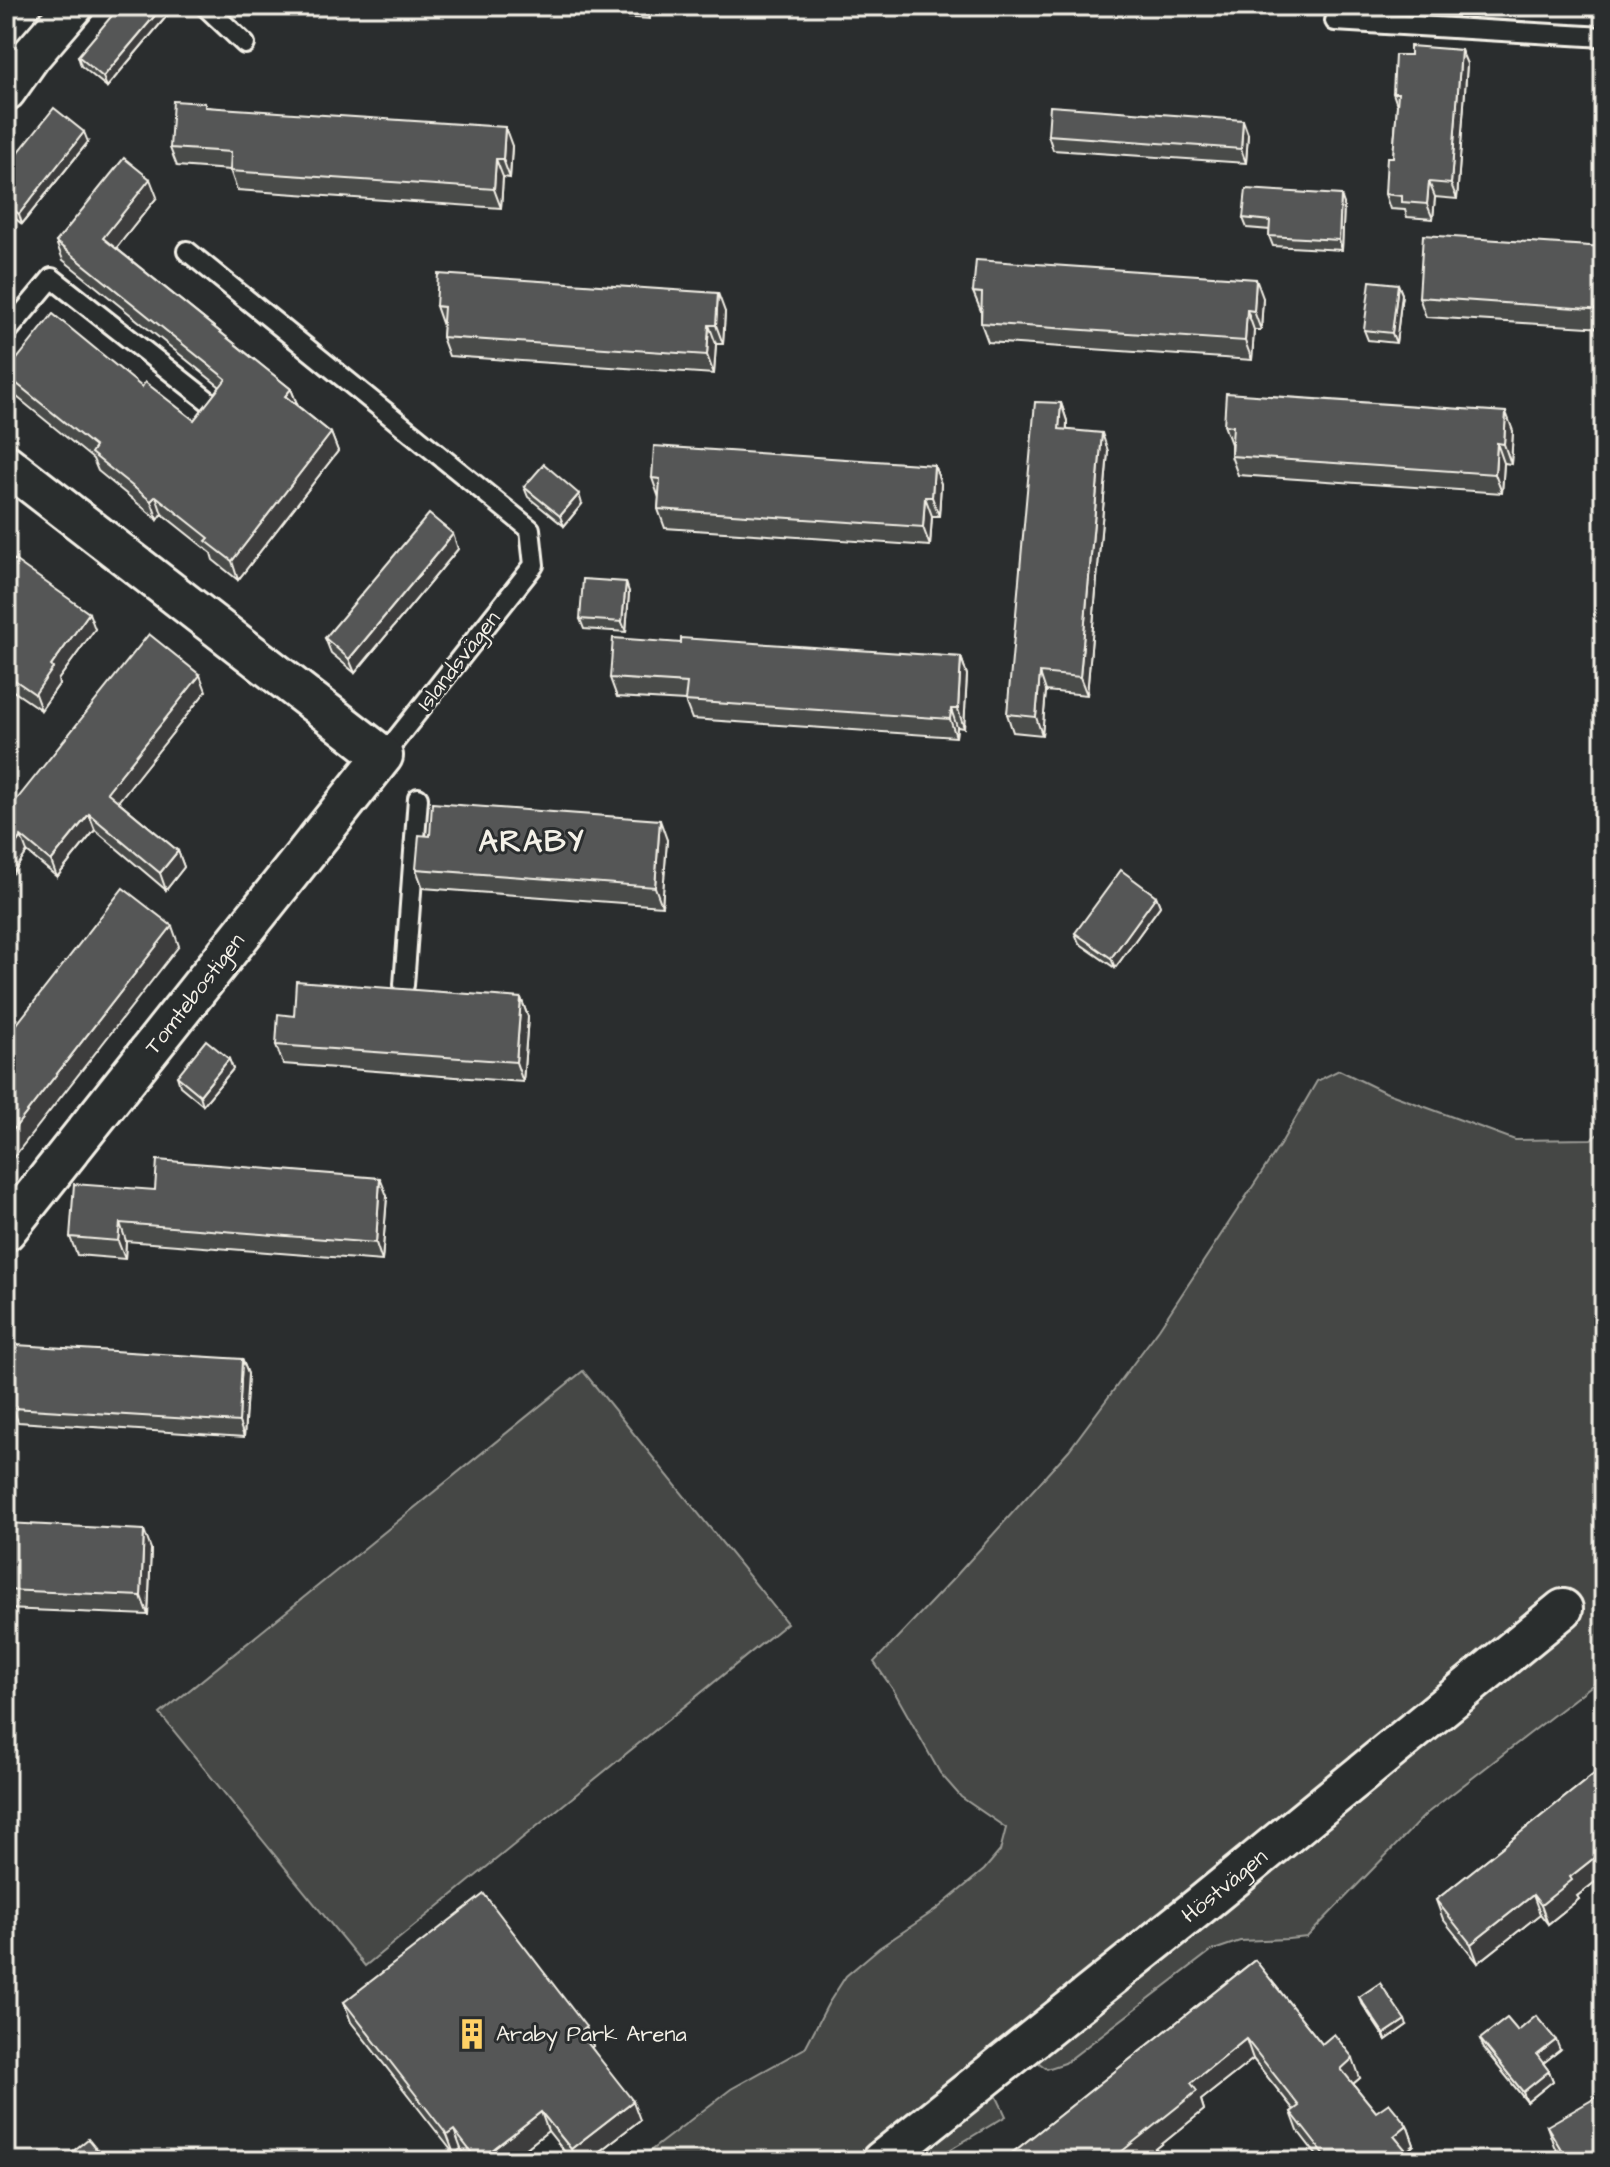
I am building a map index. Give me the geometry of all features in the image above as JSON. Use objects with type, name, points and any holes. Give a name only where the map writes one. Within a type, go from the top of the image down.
[{"type":"street","points":[[6,91],[18,47],[74,6]]},
{"type":"street","points":[[6,464],[383,756]]},
{"type":"street","name":"Tomtebostigen","points":[[6,1231],[383,756]]},
{"type":"street","name":"Höstvägen","points":[[881,2161],[1189,1915],[1563,1609]]},
{"type":"lane","points":[[205,6],[245,44]]},
{"type":"lane","points":[[1335,21],[1604,37]]},
{"type":"lane","name":"Islandsvägen","points":[[187,251],[530,529],[534,565],[383,756]]},
{"type":"lane","points":[[6,333],[52,278],[212,404]]},
{"type":"lane","points":[[404,985],[418,798]]},
{"type":"shaded area","points":[[1339,1070],[1382,1091],[1515,1140],[1591,1139],[1604,1130],[1604,1676],[1426,1814],[1307,1937],[1240,1941],[1211,1951],[1065,2063],[1047,2069],[1022,2050],[987,2076],[1006,2116],[931,2161],[637,2161],[731,2089],[805,2048],[846,1976],[879,1948],[937,1909],[984,1870],[1000,1851],[1006,1828],[961,1797],[940,1773],[874,1662],[1069,1450],[1159,1329],[1280,1145],[1317,1081]]},
{"type":"shaded area","points":[[583,1371],[787,1623],[365,1966],[160,1714]]},
{"type":"building","points":[[120,6],[163,6],[103,77],[78,56]]},
{"type":"building","points":[[1410,46],[1461,50],[1451,184],[1429,182],[1427,204],[1402,202],[1402,196],[1385,194],[1387,157],[1393,157],[1398,93],[1393,93],[1395,55],[1410,55]]},
{"type":"building","points":[[173,101],[205,103],[205,107],[505,127],[503,159],[496,159],[494,189],[230,171],[231,152],[170,148]]},
{"type":"building","points":[[1050,106],[1243,120],[1241,149],[1048,135]]},
{"type":"building","points":[[54,108],[84,132],[19,214],[6,204],[6,168]]},
{"type":"building","points":[[124,158],[150,179],[103,238],[291,389],[285,396],[331,433],[232,561],[206,541],[209,538],[156,496],[151,501],[91,453],[95,447],[6,375],[53,314],[142,387],[145,382],[194,420],[226,379],[56,242]]},
{"type":"building","points":[[1246,189],[1341,195],[1339,240],[1269,236],[1270,221],[1243,218]]},
{"type":"building","points":[[1423,235],[1604,247],[1604,310],[1419,297]]},
{"type":"building","points":[[976,260],[1256,279],[1254,311],[1247,310],[1245,341],[981,323],[982,293],[973,292]]},
{"type":"building","points":[[438,274],[718,293],[716,325],[709,325],[707,355],[442,337],[444,307],[436,306]]},
{"type":"building","points":[[1370,281],[1398,284],[1392,333],[1364,330]]},
{"type":"building","points":[[1226,393],[1506,412],[1504,444],[1497,443],[1495,474],[1231,456],[1233,426],[1224,425]]},
{"type":"building","points":[[1035,402],[1061,403],[1059,429],[1102,433],[1080,677],[1040,673],[1036,717],[1007,714]]},
{"type":"building","points":[[654,446],[934,465],[932,497],[925,497],[923,527],[658,509],[660,479],[652,478]]},
{"type":"building","points":[[544,464],[579,494],[560,516],[524,487]]},
{"type":"building","points":[[429,514],[453,534],[349,659],[325,638]]},
{"type":"building","points":[[6,554],[89,613],[35,694],[6,674]]},
{"type":"building","points":[[583,579],[626,582],[622,622],[580,619]]},
{"type":"building","points":[[149,634],[200,675],[107,792],[178,851],[160,873],[89,814],[51,861],[21,836],[6,859],[6,813]]},
{"type":"building","points":[[613,638],[681,643],[681,638],[961,657],[958,709],[951,709],[950,719],[685,701],[687,683],[610,678]]},
{"type":"building","points":[[432,803],[660,820],[655,887],[416,869],[419,835],[430,836]]},
{"type":"building","points":[[1121,870],[1156,896],[1111,958],[1075,933]]},
{"type":"building","points":[[123,888],[172,926],[6,1139],[6,1038]]},
{"type":"building","points":[[296,981],[521,998],[516,1062],[276,1045],[278,1014],[294,1016]]},
{"type":"building","points":[[206,1040],[229,1059],[200,1095],[177,1076]]},
{"type":"building","points":[[157,1160],[380,1178],[376,1243],[120,1223],[118,1241],[70,1237],[74,1184],[155,1190]]},
{"type":"building","points":[[16,1345],[242,1359],[239,1422],[13,1408]]},
{"type":"building","points":[[6,1523],[144,1530],[141,1596],[6,1590]]},
{"type":"building","points":[[1604,1766],[1604,1850],[1541,1905],[1533,1895],[1471,1944],[1436,1900]]},
{"type":"building","name":"Araby Park Arena","points":[[484,1894],[586,2027],[579,2032],[633,2101],[571,2149],[541,2112],[478,2161],[454,2130],[447,2135],[344,2002]]},
{"type":"building","points":[[1255,1960],[1322,2044],[1334,2034],[1353,2058],[1341,2069],[1376,2112],[1389,2103],[1407,2125],[1394,2136],[1415,2161],[1329,2161],[1291,2112],[1299,2106],[1246,2039],[1191,2083],[1197,2091],[1110,2161],[1103,2154],[1094,2161],[1010,2161],[1007,2157]]},
{"type":"building","points":[[1380,1983],[1405,2020],[1384,2034],[1359,1997]]},
{"type":"building","points":[[1536,2016],[1556,2040],[1537,2055],[1549,2071],[1523,2092],[1480,2039],[1507,2018],[1518,2031]]},
{"type":"building","points":[[1604,2093],[1604,2161],[1568,2161],[1547,2126]]},
{"type":"building","points":[[88,2139],[106,2161],[61,2161]]},
{"type":"place","name":"Araby Park Arena","points":[[472,2034]]},
{"type":"district","name":"ARABY","points":[[532,842]]}]
